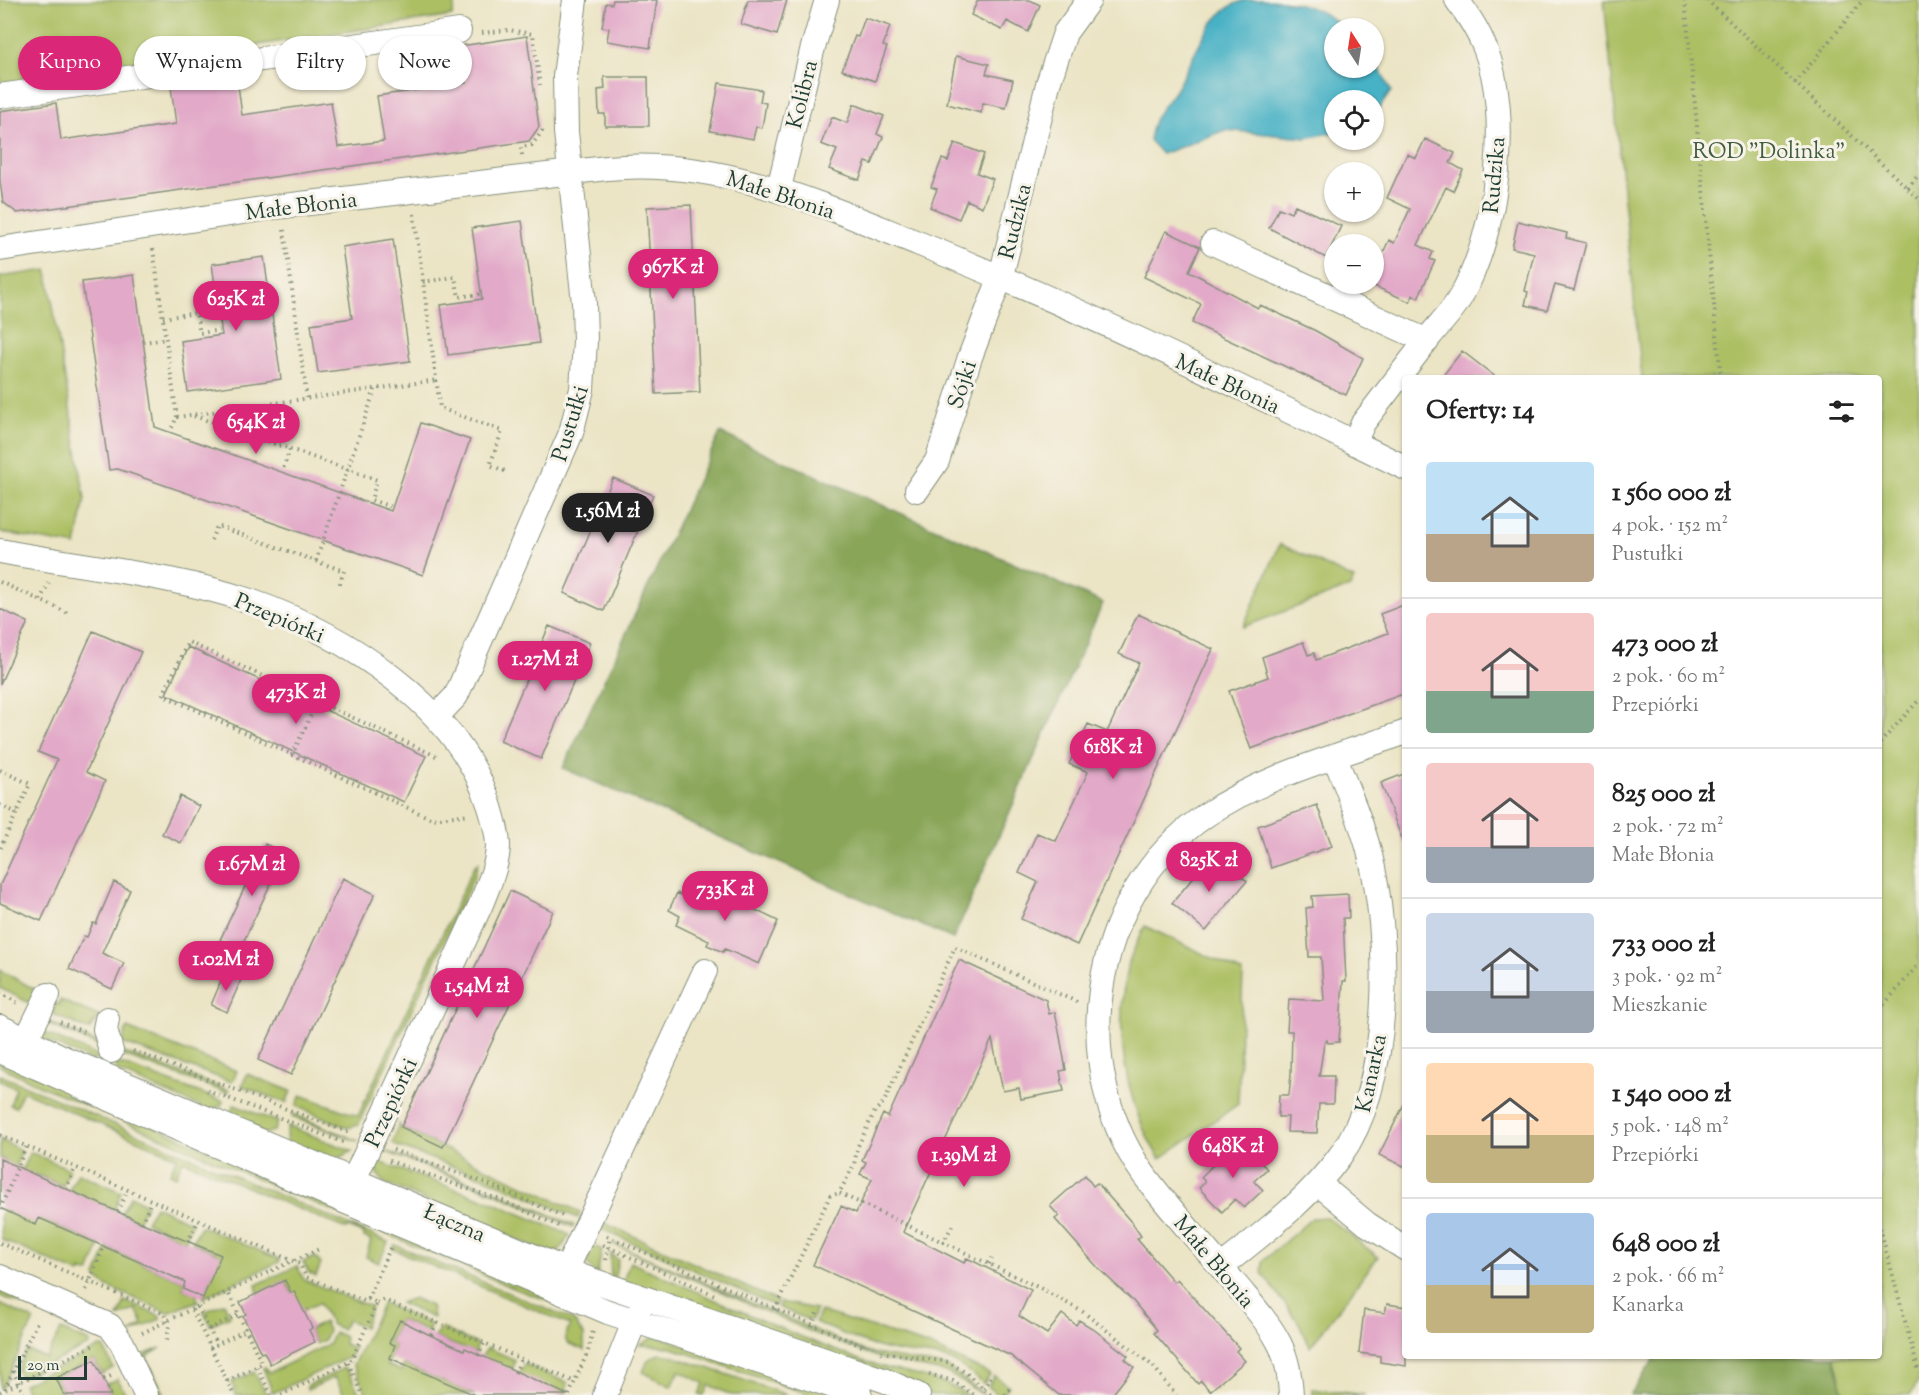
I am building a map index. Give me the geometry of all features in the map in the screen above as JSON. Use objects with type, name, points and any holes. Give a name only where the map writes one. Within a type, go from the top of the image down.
[{"type":"street","name":"Pustułki","points":[[436,717],[456,696],[571,433],[582,389],[584,303],[570,172],[565,76],[575,0]]},
{"type":"street","name":"Kolibra","points":[[778,188],[827,0]]},
{"type":"street","name":"Rudzika","points":[[1001,276],[1048,84],[1065,33],[1089,0]]},
{"type":"street","name":"Rudzika","points":[[1354,443],[1363,423],[1460,298],[1478,264],[1495,193],[1498,155],[1494,85],[1486,49],[1473,21],[1458,0]]},
{"type":"street","points":[[0,96],[459,31]]},
{"type":"street","name":"Małe Błonia","points":[[0,249],[275,207],[625,166],[679,167],[735,176],[778,188],[1001,276],[1402,466]]},
{"type":"street","points":[[1213,243],[1427,341]]},
{"type":"street","name":"Sójki","points":[[917,490],[937,460],[970,357],[1001,276]]},
{"type":"street","name":"Przepiórki","points":[[0,551],[174,581],[250,602],[284,615],[338,643],[399,685],[436,717],[457,741],[478,774],[494,822],[498,854],[481,904],[344,1201]]},
{"type":"street","name":"Małe Błonia","points":[[1291,1395],[1290,1375],[1278,1340],[1221,1267],[1150,1183],[1134,1160],[1119,1129],[1107,1094],[1099,1057],[1102,975],[1110,946],[1134,895],[1161,855],[1185,830],[1244,792],[1402,733]]},
{"type":"street","name":"Kanarka","points":[[1221,1267],[1319,1184],[1357,1129],[1369,1097],[1394,962],[1382,922],[1369,852],[1335,757]]},
{"type":"street","points":[[489,1261],[544,1276],[555,1275],[569,1264],[705,971]]},
{"type":"street","points":[[26,1040],[48,995]]},
{"type":"street","name":"Łączna","points":[[0,1027],[75,1063],[564,1269],[886,1381],[918,1395]]},
{"type":"street","points":[[100,1027],[105,1029],[121,1051]]},
{"type":"street","name":"Łączna","points":[[0,1051],[344,1201],[635,1321],[860,1395]]},
{"type":"street","points":[[1319,1184],[1367,1224],[1402,1246]]},
{"type":"street","points":[[0,1277],[111,1326],[122,1343],[146,1395]]},
{"type":"street","points":[[605,1395],[644,1298]]},
{"type":"path","points":[[1685,0],[1721,375]]},
{"type":"path","points":[[1707,0],[1919,199]]},
{"type":"path","points":[[1795,83],[1863,0]]},
{"type":"path","points":[[459,31],[460,36],[509,30],[533,34],[541,92]]},
{"type":"path","points":[[523,163],[521,147],[532,145],[546,127]]},
{"type":"path","points":[[1908,188],[1919,174]]},
{"type":"path","points":[[403,215],[423,213]]},
{"type":"path","points":[[414,214],[440,408],[502,431],[490,465],[505,471]]},
{"type":"path","points":[[294,228],[281,230],[307,399]]},
{"type":"path","points":[[143,250],[163,247]]},
{"type":"path","points":[[153,248],[177,417],[170,432]]},
{"type":"path","points":[[423,282],[455,277],[459,297],[481,294]]},
{"type":"path","points":[[163,318],[196,313],[200,333],[221,330]]},
{"type":"path","points":[[143,342],[166,339]]},
{"type":"path","points":[[177,417],[437,380]]},
{"type":"path","points":[[316,561],[375,389]]},
{"type":"path","points":[[191,415],[377,480],[371,500],[392,507]]},
{"type":"path","points":[[282,472],[290,449]]},
{"type":"path","points":[[211,540],[217,526],[344,571],[339,586]]},
{"type":"path","points":[[40,600],[53,573]]},
{"type":"path","points":[[0,582],[68,613]]},
{"type":"path","points":[[443,760],[188,642],[163,695],[432,819],[478,812]]},
{"type":"path","points":[[1882,741],[1919,700]]},
{"type":"path","points":[[292,755],[317,702]]},
{"type":"path","points":[[0,770],[30,784],[0,849]]},
{"type":"path","points":[[0,805],[17,813]]},
{"type":"path","points":[[1882,1007],[1919,964]]},
{"type":"path","points":[[56,1020],[100,1027]]},
{"type":"path","points":[[121,1051],[357,1135]]},
{"type":"path","points":[[0,1135],[300,1264],[306,1277],[364,1301],[368,1299],[377,1303]]},
{"type":"path","points":[[386,1146],[510,1192],[576,1222]]},
{"type":"path","points":[[0,1209],[26,1147]]},
{"type":"path","points":[[387,1160],[503,1201],[572,1231]]},
{"type":"path","points":[[66,1189],[75,1168]]},
{"type":"path","points":[[118,1212],[127,1191]]},
{"type":"path","points":[[775,1310],[830,1196],[839,1193]]},
{"type":"path","points":[[141,1223],[151,1201]]},
{"type":"path","points":[[188,1242],[198,1221]]},
{"type":"path","points":[[943,1242],[952,1226]]},
{"type":"path","points":[[603,1234],[812,1326],[870,1349]]},
{"type":"path","points":[[1882,1235],[1919,1373]]},
{"type":"path","points":[[606,1251],[610,1237]]},
{"type":"path","points":[[368,1299],[393,1240]]},
{"type":"path","points":[[0,1243],[89,1284],[164,1314],[170,1326],[167,1340]]},
{"type":"path","points":[[89,1284],[104,1246]]},
{"type":"path","points":[[132,1338],[319,1249]]},
{"type":"path","points":[[989,1264],[992,1258]]},
{"type":"path","points":[[227,1381],[262,1364],[228,1292]]},
{"type":"path","points":[[282,1395],[348,1363],[377,1303],[384,1300],[575,1382]]},
{"type":"path","points":[[198,1307],[217,1345]]},
{"type":"path","points":[[192,1310],[234,1395]]},
{"type":"path","points":[[812,1326],[818,1310]]},
{"type":"path","points":[[209,1329],[238,1314]]},
{"type":"path","points":[[2,1390],[39,1317]]},
{"type":"path","points":[[431,1335],[437,1323]]},
{"type":"path","points":[[210,1348],[246,1330]]},
{"type":"path","points":[[569,1395],[588,1351],[593,1330]]},
{"type":"path","points":[[2,1390],[100,1342]]},
{"type":"path","points":[[478,1356],[484,1343]]},
{"type":"path","points":[[878,1351],[948,1362],[991,1395]]},
{"type":"path","points":[[515,1373],[521,1359]]},
{"type":"path","points":[[348,1363],[363,1395]]},
{"type":"path","points":[[257,1366],[271,1395]]},
{"type":"path","points":[[13,1371],[24,1395]]},
{"type":"path","points":[[984,1389],[992,1375]]},
{"type":"path","points":[[1005,1395],[1011,1387]]},
{"type":"green space","points":[[0,0],[456,0],[452,16],[317,36],[275,36],[275,42],[263,44],[263,36],[134,36],[134,63],[122,65],[122,36],[18,36],[18,80],[0,83]]},
{"type":"green space","name":"ROD \"Dolinka\"","points":[[1604,0],[1919,0],[1919,1380],[1910,1395],[1844,1395],[1835,1359],[1882,1359],[1882,375],[1642,375]]},
{"type":"green space","points":[[47,270],[85,499],[76,546],[0,532],[0,277]]},
{"type":"green space","points":[[720,433],[1103,603],[953,939],[563,768]]},
{"type":"green space","points":[[1280,544],[1354,579],[1350,587],[1243,627]]},
{"type":"green space","points":[[478,863],[474,877],[358,1125],[348,1128],[296,1106],[301,1095],[358,1116],[474,866]]},
{"type":"green space","points":[[1145,926],[1243,973],[1238,1104],[1160,1159],[1138,1116],[1122,1042],[1123,993],[1127,969],[1132,952]]},
{"type":"green space","points":[[0,970],[43,994],[37,1007],[0,988]]},
{"type":"green space","points":[[60,1000],[99,1016],[89,1030],[53,1014],[55,1003],[59,1005]]},
{"type":"green space","points":[[42,1019],[104,1046],[105,1049],[41,1021]]},
{"type":"green space","points":[[127,1028],[237,1071],[232,1082],[122,1043]]},
{"type":"green space","points":[[38,1030],[100,1057],[92,1061],[40,1038]]},
{"type":"green space","points":[[119,1051],[229,1090],[228,1093],[118,1054]]},
{"type":"green space","points":[[0,1059],[583,1313],[518,1290],[41,1086],[0,1066]]},
{"type":"green space","points":[[115,1062],[223,1101],[221,1106],[210,1111],[118,1072]]},
{"type":"green space","points":[[247,1074],[291,1091],[286,1103],[242,1086]]},
{"type":"green space","points":[[0,1075],[388,1242],[379,1263],[366,1257],[371,1240],[348,1227],[346,1229],[183,1160],[176,1176],[170,1173],[177,1157],[23,1091],[16,1107],[10,1105],[16,1088],[0,1081]]},
{"type":"green space","points":[[234,1105],[278,1122],[274,1131],[264,1134],[235,1122],[231,1111]]},
{"type":"green space","points":[[293,1114],[358,1141],[292,1117]]},
{"type":"green space","points":[[399,1124],[401,1128],[580,1212],[578,1218],[493,1181],[399,1147],[393,1143]]},
{"type":"green space","points":[[288,1126],[352,1151],[335,1160],[288,1144],[286,1137]]},
{"type":"green space","points":[[0,1139],[22,1151],[0,1202],[0,1184],[9,1163],[0,1158]]},
{"type":"green space","points":[[379,1149],[495,1191],[574,1225],[573,1227],[495,1193]]},
{"type":"green space","points":[[30,1152],[69,1169],[63,1186],[35,1174],[25,1196],[39,1218],[100,1245],[89,1273],[81,1270],[80,1274],[2,1240],[0,1216]]},
{"type":"green space","points":[[376,1161],[492,1202],[570,1235],[559,1251],[549,1253],[383,1182],[377,1172]]},
{"type":"green space","points":[[78,1173],[121,1192],[114,1211],[69,1190]]},
{"type":"green space","points":[[131,1196],[146,1205],[138,1221],[121,1213]]},
{"type":"green space","points":[[155,1206],[192,1223],[185,1241],[146,1222]]},
{"type":"green space","points":[[1327,1217],[1378,1257],[1310,1347],[1299,1323],[1262,1273],[1263,1261],[1312,1218]]},
{"type":"green space","points":[[600,1221],[777,1301],[775,1306],[597,1227]]},
{"type":"green space","points":[[201,1226],[279,1259],[279,1262],[203,1298],[220,1255],[192,1242]]},
{"type":"green space","points":[[612,1243],[869,1353],[948,1367],[984,1395],[948,1373],[882,1359],[816,1334]]},
{"type":"green space","points":[[589,1244],[602,1250],[597,1275],[587,1264]]},
{"type":"green space","points":[[395,1245],[573,1320],[584,1335],[584,1350],[567,1343],[565,1337],[570,1325],[393,1249]]},
{"type":"green space","points":[[107,1248],[185,1282],[183,1289],[196,1294],[198,1301],[168,1313],[106,1286],[96,1277]]},
{"type":"green space","points":[[610,1253],[618,1260],[614,1281],[611,1280]]},
{"type":"green space","points":[[315,1257],[321,1264],[316,1276],[309,1273],[303,1262]]},
{"type":"green space","points":[[630,1262],[833,1350],[876,1365],[944,1383],[967,1395],[933,1395],[896,1378],[622,1284]]},
{"type":"green space","points":[[297,1266],[304,1280],[371,1307],[364,1327],[348,1320],[341,1329],[332,1325],[319,1303],[303,1310],[285,1281],[258,1294],[256,1285]]},
{"type":"green space","points":[[0,1288],[39,1306],[38,1310],[0,1296]]},
{"type":"green space","points":[[413,1298],[431,1306],[433,1318],[400,1303]]},
{"type":"green space","points":[[125,1301],[160,1316],[160,1319],[129,1334],[143,1324],[136,1309],[118,1317]]},
{"type":"green space","points":[[780,1302],[816,1309],[811,1321],[778,1307]]},
{"type":"green space","points":[[224,1303],[230,1316],[210,1325],[204,1312]]},
{"type":"green space","points":[[383,1303],[430,1324],[429,1332],[400,1320],[389,1342],[395,1345],[387,1365],[401,1371],[404,1364],[475,1395],[367,1395],[353,1365]]},
{"type":"green space","points":[[0,1304],[34,1320],[0,1388]]},
{"type":"green space","points":[[820,1311],[930,1346],[990,1374],[984,1384],[957,1364],[946,1359],[864,1343],[815,1322]]},
{"type":"green space","points":[[54,1313],[97,1331],[107,1339],[103,1340],[53,1319]]},
{"type":"green space","points":[[324,1322],[328,1330],[324,1340],[316,1344],[309,1330]]},
{"type":"green space","points":[[441,1328],[477,1344],[476,1353],[434,1337]]},
{"type":"green space","points":[[61,1330],[90,1342],[89,1345],[21,1378],[17,1371],[27,1350],[46,1358]]},
{"type":"green space","points":[[334,1332],[345,1337],[344,1344],[354,1348],[350,1357],[273,1393],[263,1368],[265,1367],[269,1373],[329,1344]]},
{"type":"green space","points":[[656,1336],[840,1395],[811,1395],[669,1347],[640,1345]]},
{"type":"green space","points":[[100,1347],[104,1348],[113,1368],[102,1374],[94,1360],[56,1378],[64,1395],[28,1395],[23,1384]]},
{"type":"green space","points":[[161,1348],[146,1357],[165,1395],[158,1395],[142,1363],[145,1354]]},
{"type":"green space","points":[[488,1348],[515,1360],[512,1372],[481,1357]]},
{"type":"green space","points":[[659,1354],[672,1356],[788,1395],[731,1395],[709,1385],[704,1395],[699,1395],[704,1383],[679,1371],[672,1387],[643,1372],[648,1360]]},
{"type":"green space","points":[[1654,1359],[1835,1359],[1844,1395],[1630,1395]]},
{"type":"green space","points":[[525,1364],[568,1383],[565,1395],[518,1375]]},
{"type":"green space","points":[[344,1368],[349,1372],[360,1395],[344,1395],[335,1377],[307,1390],[307,1386]]},
{"type":"green space","points":[[254,1372],[267,1395],[236,1395],[232,1382]]},
{"type":"green space","points":[[994,1376],[1009,1386],[1002,1395],[998,1395],[988,1386]]},
{"type":"green space","points":[[118,1379],[126,1395],[111,1395],[106,1384]]},
{"type":"green space","points":[[1313,1389],[1365,1395],[1313,1395]]},
{"type":"water","points":[[1246,0],[1274,0],[1298,4],[1321,12],[1330,18],[1324,18],[1324,78],[1384,77],[1391,91],[1384,101],[1384,90],[1324,90],[1324,134],[1306,138],[1225,130],[1162,154],[1149,140],[1155,118],[1174,92],[1202,38],[1221,14],[1232,5]]},
{"type":"building","points":[[613,0],[657,0],[650,48],[607,41],[609,28],[602,27],[606,3],[612,4]]},
{"type":"building","points":[[748,0],[787,0],[777,35],[741,24]]},
{"type":"building","points":[[978,0],[1030,0],[1040,5],[1028,32],[1007,21],[1002,30],[971,15]]},
{"type":"building","points":[[865,18],[890,26],[883,46],[887,47],[875,81],[842,70],[855,36],[858,37]]},
{"type":"building","points":[[527,36],[539,127],[529,141],[17,213],[3,202],[0,182],[0,111],[56,103],[61,140],[176,124],[171,90],[239,90],[242,115],[331,102],[338,147],[384,141],[377,96],[418,90],[472,90],[472,44]]},
{"type":"building","points":[[956,56],[989,64],[986,74],[1013,80],[1006,108],[983,103],[981,113],[947,104]]},
{"type":"building","points":[[604,77],[648,77],[649,126],[605,126],[605,114],[599,114],[598,90],[605,89]]},
{"type":"building","points":[[719,83],[762,90],[760,102],[766,103],[762,128],[756,127],[753,139],[710,131]]},
{"type":"building","points":[[854,104],[884,116],[877,134],[883,137],[872,164],[866,162],[859,180],[829,169],[837,150],[821,144],[832,117],[847,123]]},
{"type":"building","points":[[1425,139],[1455,153],[1450,163],[1463,170],[1453,191],[1446,187],[1418,245],[1433,252],[1430,259],[1435,261],[1418,298],[1413,295],[1410,302],[1384,290],[1384,251],[1389,240],[1394,243],[1410,209],[1387,198],[1407,154],[1416,158]]},
{"type":"building","points":[[955,143],[984,154],[977,173],[993,179],[982,207],[967,200],[959,219],[930,207],[937,189],[931,187],[942,159],[948,161]]},
{"type":"building","points":[[691,205],[700,392],[656,394],[647,207]]},
{"type":"building","points":[[1295,205],[1324,218],[1324,222],[1332,222],[1341,226],[1337,234],[1324,234],[1324,257],[1269,228],[1279,208],[1291,213]]},
{"type":"building","points":[[522,221],[539,343],[448,355],[441,305],[482,299],[472,228]]},
{"type":"building","points":[[1518,221],[1567,233],[1566,238],[1586,243],[1574,290],[1555,285],[1547,310],[1525,305],[1528,292],[1525,291],[1534,253],[1512,248]]},
{"type":"building","points":[[1166,231],[1200,247],[1189,271],[1258,308],[1260,305],[1316,331],[1363,358],[1346,395],[1192,323],[1201,304],[1144,277]]},
{"type":"building","points":[[393,239],[410,361],[318,373],[311,324],[352,318],[342,247]]},
{"type":"building","points":[[264,257],[281,379],[188,392],[181,341],[222,335],[212,264]]},
{"type":"building","points":[[134,275],[155,427],[391,511],[421,423],[470,440],[423,575],[118,469],[109,470],[82,282]]},
{"type":"building","points":[[1462,351],[1493,375],[1443,375]]},
{"type":"building","points":[[613,478],[653,495],[604,611],[564,593]]},
{"type":"building","points":[[1402,606],[1402,694],[1251,749],[1229,691],[1268,677],[1262,657],[1303,642],[1308,655],[1314,653],[1316,660],[1388,633],[1380,614]]},
{"type":"building","points":[[0,609],[28,622],[0,684]]},
{"type":"building","points":[[1138,614],[1213,649],[1077,945],[1021,919],[1038,882],[1019,873],[1037,833],[1056,841],[1088,772],[1069,764],[1088,724],[1107,732],[1139,663],[1119,654]]},
{"type":"building","points":[[549,626],[590,643],[541,759],[500,741]]},
{"type":"building","points":[[93,631],[141,652],[86,772],[105,781],[41,921],[0,903],[0,885],[57,760],[38,752]]},
{"type":"building","points":[[188,647],[426,756],[404,802],[166,694]]},
{"type":"building","points":[[1402,775],[1402,839],[1381,783]]},
{"type":"building","points":[[180,796],[199,806],[181,843],[162,834]]},
{"type":"building","points":[[1317,805],[1332,846],[1271,868],[1258,826]]},
{"type":"building","points":[[265,844],[285,853],[240,949],[220,940]]},
{"type":"building","points":[[1212,855],[1247,881],[1206,931],[1172,903]]},
{"type":"building","points":[[343,878],[375,894],[291,1075],[258,1060]]},
{"type":"building","points":[[114,882],[130,890],[102,953],[124,963],[112,989],[69,969],[84,936],[87,937],[93,923],[96,924]]},
{"type":"building","points":[[696,883],[725,896],[727,892],[751,903],[749,907],[778,921],[759,964],[725,949],[723,952],[707,945],[709,941],[676,925],[680,916],[669,910],[677,893],[688,898]]},
{"type":"building","points":[[510,891],[553,911],[443,1147],[401,1127]]},
{"type":"building","points":[[1348,894],[1349,918],[1343,918],[1346,981],[1343,981],[1339,1042],[1328,1043],[1327,1040],[1324,1044],[1319,1076],[1334,1076],[1333,1104],[1319,1104],[1317,1133],[1287,1132],[1288,1117],[1278,1117],[1279,1095],[1289,1095],[1291,1074],[1292,1031],[1287,1031],[1289,999],[1324,1001],[1321,957],[1309,957],[1306,908],[1313,907],[1312,896]]},
{"type":"building","points":[[959,960],[1046,1000],[1049,1014],[1055,1012],[1059,1031],[1066,1070],[1060,1071],[1064,1091],[1021,1099],[1019,1088],[1003,1091],[992,1039],[903,1232],[964,1263],[967,1258],[1031,1290],[1019,1316],[1047,1334],[1062,1314],[1076,1325],[1079,1320],[1092,1328],[1128,1356],[1125,1359],[1134,1367],[1112,1395],[1059,1395],[1011,1356],[813,1265],[841,1206],[856,1213],[872,1179],[860,1174],[866,1162],[862,1160],[883,1114],[888,1117]]},
{"type":"building","points":[[225,972],[241,980],[227,1012],[211,1005]]},
{"type":"building","points":[[1402,1108],[1402,1165],[1379,1155]]},
{"type":"building","points":[[1244,1145],[1267,1169],[1254,1181],[1263,1190],[1244,1208],[1235,1199],[1222,1212],[1199,1188],[1205,1182],[1201,1177],[1232,1146],[1237,1151]]},
{"type":"building","points":[[0,1159],[145,1224],[221,1255],[203,1298],[183,1289],[185,1282],[39,1218],[36,1225],[0,1208]]},
{"type":"building","points":[[1085,1175],[1093,1186],[1097,1183],[1132,1223],[1141,1236],[1137,1239],[1174,1282],[1177,1279],[1239,1348],[1236,1351],[1245,1361],[1210,1391],[1201,1381],[1198,1384],[1154,1333],[1157,1330],[1133,1301],[1099,1269],[1055,1219],[1059,1216],[1050,1206]]},
{"type":"building","points":[[285,1280],[291,1293],[294,1291],[312,1328],[309,1330],[315,1342],[270,1364],[264,1352],[261,1353],[243,1316],[246,1314],[240,1302]]},
{"type":"building","points":[[1387,1304],[1402,1306],[1402,1359],[1406,1359],[1406,1366],[1380,1362],[1380,1356],[1359,1353],[1364,1310],[1385,1313]]},
{"type":"building","points":[[400,1320],[568,1395],[475,1395],[390,1358],[395,1345],[389,1343]]},
{"type":"building","points":[[94,1360],[111,1395],[64,1395],[56,1378]]}]
